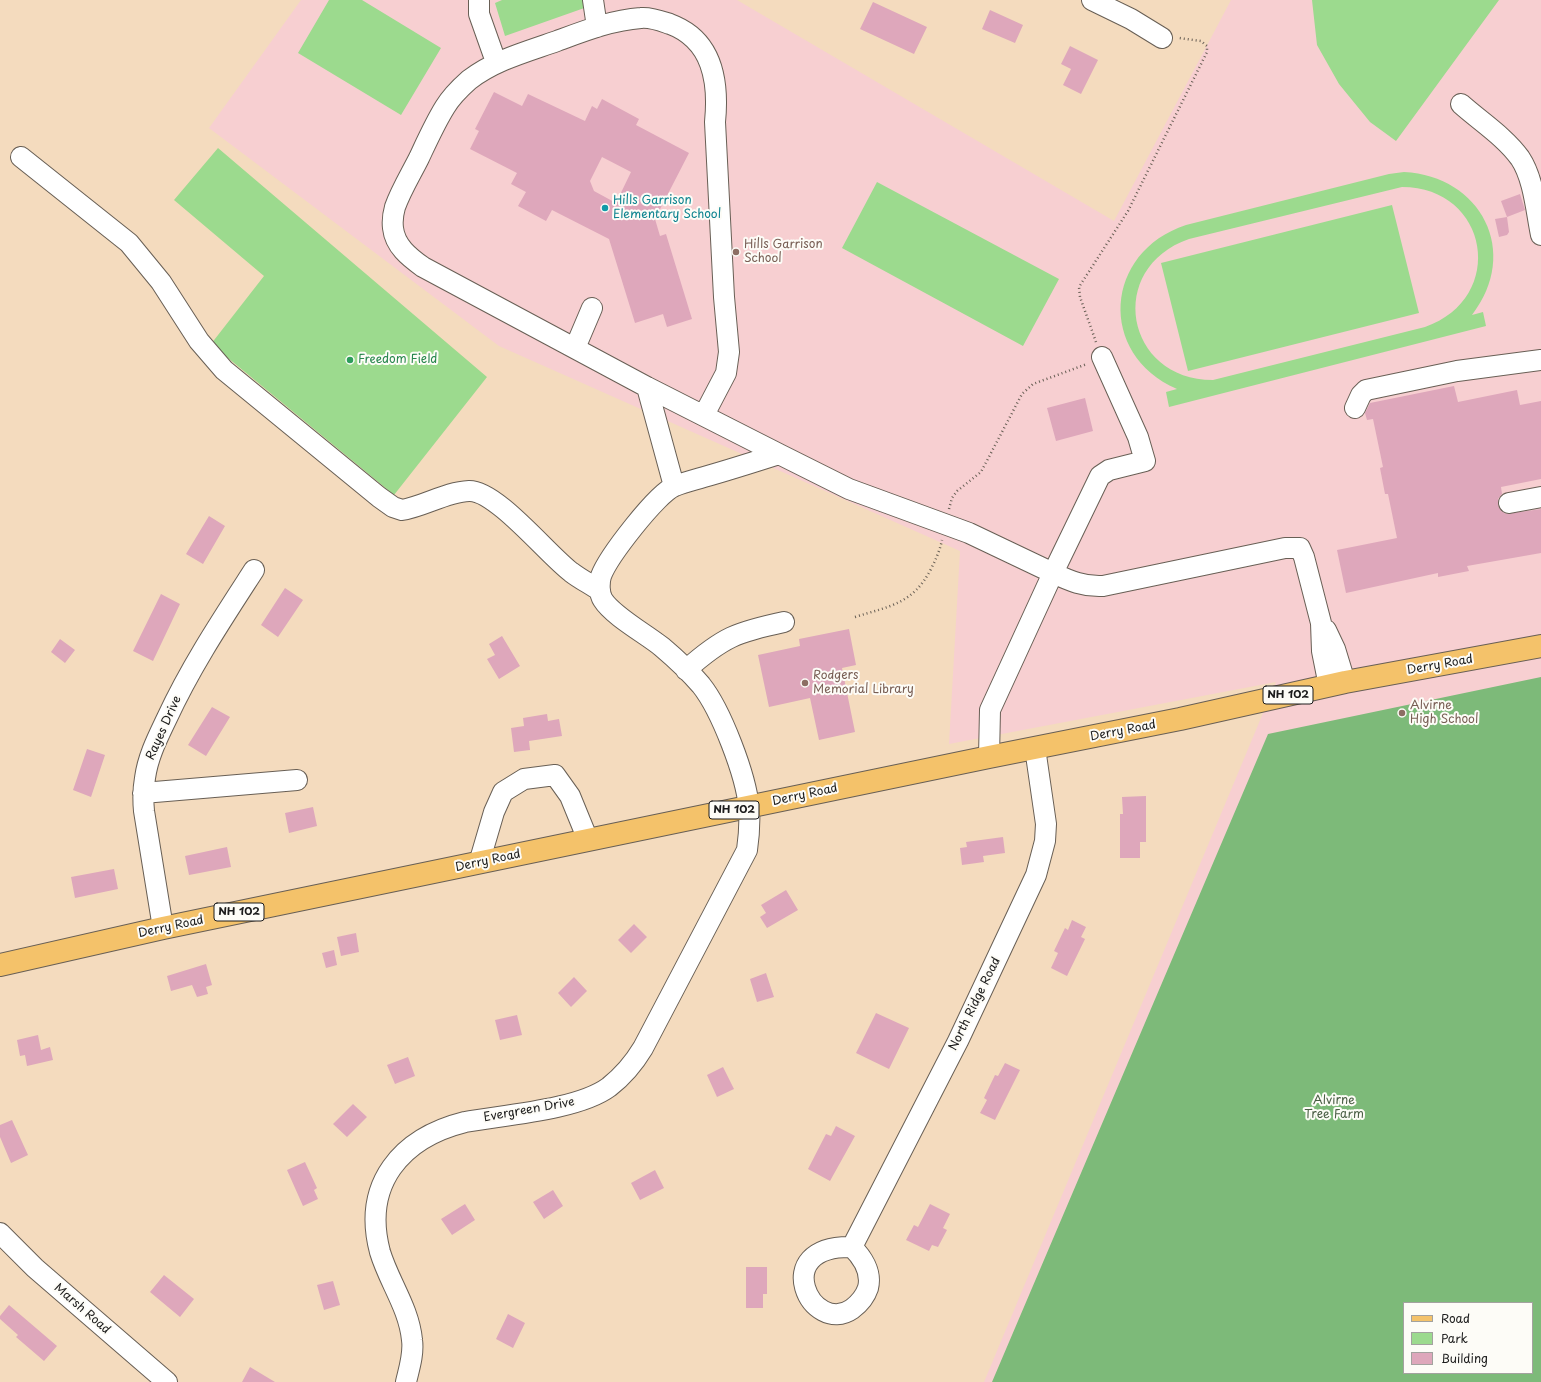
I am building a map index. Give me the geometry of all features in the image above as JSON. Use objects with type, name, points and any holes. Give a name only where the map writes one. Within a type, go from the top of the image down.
[{"type":"main road","name":"Derry Road","points":[[0,965],[163,928],[749,806],[1180,719],[1337,684],[1541,646]]},
{"type":"street","points":[[479,0],[479,14],[496,62]]},
{"type":"street","points":[[593,0],[597,27]]},
{"type":"street","points":[[1092,0],[1131,19],[1162,38]]},
{"type":"street","points":[[704,415],[726,373],[729,352],[724,297],[716,122],[718,97],[716,80],[711,64],[703,49],[691,36],[677,26],[660,20],[643,18],[597,27],[496,62],[468,82],[445,106],[395,206],[392,218],[393,229],[398,244],[407,255],[423,267],[647,387],[849,489],[969,533],[1076,584],[1089,587],[1103,586],[1292,547],[1300,548],[1304,557],[1321,623],[1322,651],[1337,684]]},
{"type":"street","points":[[1461,104],[1512,148],[1521,159],[1531,187],[1541,235]]},
{"type":"street","points":[[20,157],[129,243],[161,282],[206,351],[224,370],[379,497],[393,507],[402,510],[458,492],[471,491],[484,495],[514,518],[570,572],[599,590],[600,578],[607,565],[646,513],[659,498],[674,486],[779,454]]},
{"type":"street","points":[[575,348],[592,308]]},
{"type":"street","points":[[989,757],[990,710],[1053,573],[1100,476],[1109,470],[1145,460],[1138,437],[1102,357]]},
{"type":"street","points":[[1355,408],[1361,395],[1366,390],[1457,371],[1541,360]]},
{"type":"street","points":[[647,387],[674,486]]},
{"type":"street","points":[[1509,503],[1541,497]]},
{"type":"street","name":"Rayes Drive","points":[[163,928],[146,832],[143,793],[145,777],[154,746],[175,700],[217,626],[254,570]]},
{"type":"street","name":"Evergreen Drive","points":[[406,1382],[413,1342],[409,1320],[380,1252],[376,1226],[376,1203],[384,1180],[395,1162],[411,1146],[429,1134],[447,1126],[578,1102],[608,1087],[621,1077],[634,1063],[643,1048],[747,850],[749,806],[737,762],[720,716],[700,685],[686,670],[661,647],[602,600],[599,590]]},
{"type":"street","points":[[686,670],[708,650],[723,640],[740,632],[784,622]]},
{"type":"street","name":"North Ridge Road","points":[[852,1247],[958,1041],[1036,875],[1045,842],[1046,824],[1035,748]]},
{"type":"street","points":[[479,863],[494,812],[503,792],[524,779],[555,775],[570,796],[588,840]]},
{"type":"street","points":[[143,793],[297,780]]},
{"type":"street","name":"Marsh Road","points":[[0,1233],[35,1268],[167,1382]]},
{"type":"path","points":[[855,617],[905,600],[916,592],[925,580],[939,551],[952,498],[962,486],[981,472],[1022,394],[1033,384],[1067,373],[1102,357],[1084,310],[1079,287],[1128,211],[1207,52],[1207,46],[1201,41],[1185,38],[1162,38]]},
{"type":"shaded area","name":"Alvirne High School","points":[[301,0],[737,0],[1114,221],[1231,0],[1541,0],[1541,1382],[984,1382],[1276,682],[949,744],[960,551],[499,346],[209,128]]},
{"type":"green space","points":[[329,0],[362,0],[441,48],[401,115],[298,53]]},
{"type":"green space","points":[[502,0],[587,0],[590,6],[505,36],[495,3]]},
{"type":"green space","points":[[1312,0],[1499,0],[1396,141],[1370,122],[1339,84],[1317,45]]},
{"type":"green space","name":"Freedom Field","points":[[218,148],[487,377],[394,495],[211,344],[264,276],[174,200]]},
{"type":"green space","points":[[1404,172],[1431,177],[1454,187],[1472,202],[1485,221],[1492,243],[1493,267],[1486,291],[1472,315],[1483,312],[1486,326],[1169,407],[1166,392],[1177,389],[1151,373],[1133,352],[1123,329],[1121,304],[1126,280],[1139,257],[1159,238],[1186,225],[1389,174]],"holes":[[[1402,187],[1431,192],[1454,205],[1469,224],[1477,246],[1477,270],[1469,293],[1451,313],[1425,327],[1213,380],[1183,375],[1160,362],[1145,343],[1136,320],[1136,296],[1145,273],[1162,253],[1189,239]]]},
{"type":"green space","points":[[877,182],[1059,279],[1023,346],[842,248]]},
{"type":"green space","points":[[1392,205],[1419,313],[1188,371],[1161,263]]},
{"type":"green space","name":"Alvirne Tree Farm","points":[[1541,677],[1541,1382],[992,1382],[1268,734]]},
{"type":"building","points":[[873,2],[927,27],[914,54],[860,29]]},
{"type":"building","points":[[990,10],[1023,25],[1015,43],[982,29]]},
{"type":"building","points":[[1070,46],[1098,60],[1081,94],[1063,85],[1071,69],[1061,64]]},
{"type":"building","name":"Hills Garrison Elementary School","points":[[494,92],[522,106],[528,94],[585,121],[592,106],[597,109],[602,99],[639,119],[636,125],[689,153],[655,219],[660,236],[666,234],[692,319],[667,327],[663,314],[635,323],[609,239],[552,210],[546,221],[518,206],[526,192],[511,184],[517,173],[470,149],[479,131],[475,129]],"holes":[[[602,157],[631,172],[616,203],[594,191],[590,181]]]},
{"type":"building","points":[[1520,194],[1525,210],[1507,217],[1501,201]]},
{"type":"building","points":[[1507,217],[1509,232],[1507,235],[1499,237],[1495,219]]},
{"type":"building","points":[[1454,386],[1458,402],[1517,390],[1520,405],[1541,401],[1541,479],[1501,487],[1502,494],[1498,499],[1498,505],[1501,511],[1506,514],[1541,509],[1541,553],[1467,566],[1469,571],[1438,577],[1438,573],[1346,593],[1337,550],[1397,538],[1388,494],[1385,494],[1380,468],[1383,467],[1373,419],[1367,420],[1365,413],[1370,403]]},
{"type":"building","points":[[1085,398],[1093,431],[1056,441],[1047,408]]},
{"type":"building","points":[[209,516],[225,526],[203,564],[186,554]]},
{"type":"building","points":[[285,588],[303,600],[278,637],[261,625]]},
{"type":"building","points":[[161,594],[180,604],[153,661],[133,651]]},
{"type":"building","name":"Rodgers Memorial Library","points":[[849,629],[856,665],[842,668],[855,732],[819,740],[810,698],[769,707],[758,655],[800,646],[799,639]]},
{"type":"building","points":[[502,636],[520,666],[499,679],[487,659],[495,655],[489,644]]},
{"type":"building","points":[[60,639],[75,650],[65,663],[51,652]]},
{"type":"building","points":[[212,707],[230,717],[206,756],[188,745]]},
{"type":"building","points":[[547,714],[548,721],[559,719],[562,736],[529,741],[530,750],[514,752],[511,728],[524,726],[523,718]]},
{"type":"building","points":[[87,749],[105,755],[91,797],[73,790]]},
{"type":"building","points":[[1146,796],[1146,842],[1140,842],[1140,858],[1120,858],[1120,814],[1123,814],[1122,797]]},
{"type":"building","points":[[313,807],[317,826],[289,833],[285,813]]},
{"type":"building","points":[[1003,837],[1005,853],[983,856],[984,862],[962,865],[960,848],[967,847],[966,842]]},
{"type":"building","points":[[227,847],[231,867],[189,875],[185,856]]},
{"type":"building","points":[[114,869],[118,889],[75,898],[71,877]]},
{"type":"building","points":[[786,890],[798,910],[767,928],[760,917],[766,913],[761,905]]},
{"type":"building","points":[[1072,920],[1086,927],[1081,937],[1085,939],[1067,976],[1051,968],[1058,953],[1054,951],[1065,928],[1068,930]]},
{"type":"building","points":[[634,924],[647,937],[631,953],[618,940]]},
{"type":"building","points":[[356,933],[359,952],[341,956],[337,937]]},
{"type":"building","points":[[334,950],[337,965],[326,968],[322,953]]},
{"type":"building","points":[[206,964],[212,985],[206,987],[208,994],[197,997],[192,985],[171,991],[167,976]]},
{"type":"building","points":[[766,973],[774,997],[757,1002],[750,979]]},
{"type":"building","points":[[574,977],[587,991],[571,1007],[558,993]]},
{"type":"building","points":[[876,1013],[909,1028],[889,1069],[856,1053]]},
{"type":"building","points":[[517,1015],[522,1035],[500,1040],[495,1020]]},
{"type":"building","points":[[38,1035],[41,1050],[50,1047],[53,1060],[27,1066],[25,1055],[20,1056],[17,1040]]},
{"type":"building","points":[[408,1057],[415,1076],[395,1084],[387,1065]]},
{"type":"building","points":[[1005,1063],[1020,1070],[995,1120],[980,1113],[987,1100],[984,1098],[995,1075],[998,1076]]},
{"type":"building","points":[[723,1067],[734,1089],[717,1097],[707,1075]]},
{"type":"building","points":[[353,1104],[367,1117],[347,1137],[333,1124]]},
{"type":"building","points":[[12,1120],[28,1155],[11,1163],[0,1137],[0,1125]]},
{"type":"building","points":[[836,1126],[855,1136],[830,1181],[808,1169],[826,1134],[831,1136]]},
{"type":"building","points":[[305,1162],[317,1188],[314,1190],[318,1199],[303,1206],[287,1170]]},
{"type":"building","points":[[655,1170],[664,1188],[640,1200],[631,1183]]},
{"type":"building","points":[[553,1190],[563,1206],[544,1219],[533,1202]]},
{"type":"building","points":[[465,1204],[475,1220],[452,1235],[441,1219]]},
{"type":"building","points":[[930,1204],[950,1214],[943,1228],[947,1230],[938,1247],[932,1245],[929,1251],[906,1240],[914,1225],[918,1227]]},
{"type":"building","points":[[746,1267],[767,1267],[767,1294],[763,1294],[763,1308],[746,1308]]},
{"type":"building","points":[[164,1275],[194,1299],[180,1317],[150,1292]]},
{"type":"building","points":[[333,1281],[340,1305],[324,1310],[317,1285]]},
{"type":"building","points":[[9,1305],[57,1346],[44,1361],[16,1337],[18,1335],[0,1319],[0,1316]]},
{"type":"building","points":[[508,1314],[525,1323],[513,1348],[496,1339]]},
{"type":"building","points":[[250,1367],[275,1382],[242,1382]]},
{"type":"place","name":"Hills Garrison Elementary School","points":[[605,208]]},
{"type":"place","name":"Hills Garrison School","points":[[736,252]]},
{"type":"place","name":"Freedom Field","points":[[350,360]]},
{"type":"place","name":"Rodgers Memorial Library","points":[[805,683]]},
{"type":"place","name":"Alvirne High School","points":[[1402,713]]}]
